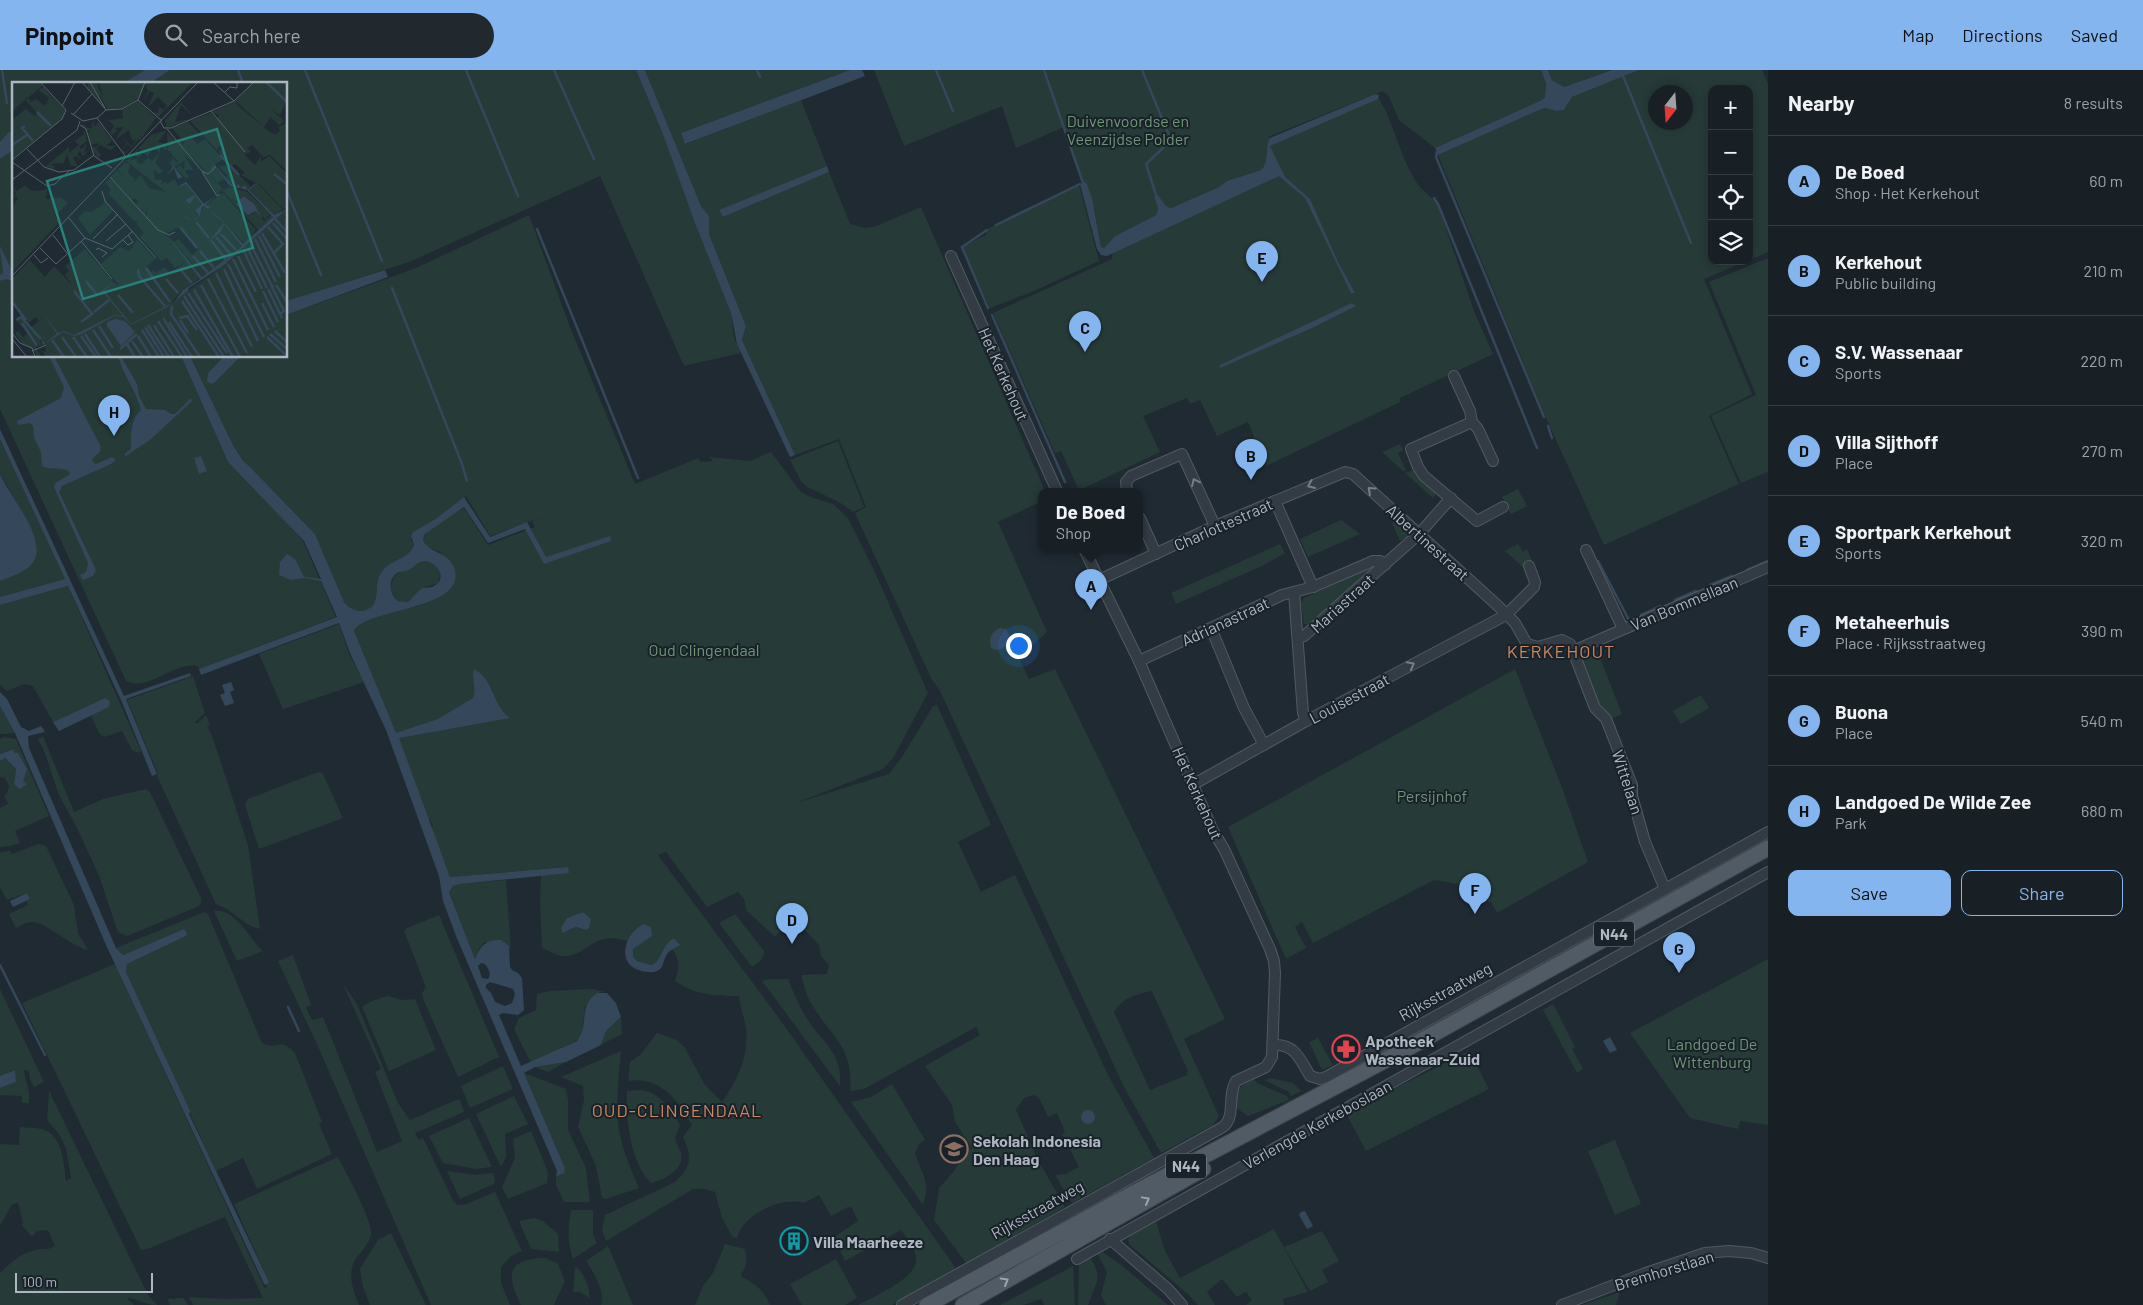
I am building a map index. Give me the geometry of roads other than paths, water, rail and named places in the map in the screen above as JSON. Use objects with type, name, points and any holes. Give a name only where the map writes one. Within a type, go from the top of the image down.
[{"type":"main road","name":"Rijksstraatweg","points":[[927,1305],[1113,1204],[1401,1052],[1768,848]]},
{"type":"main road","name":"N44","points":[[963,1305],[1198,1171],[1407,1059],[1768,858]]},
{"type":"street","name":"Het Kerkehout","points":[[951,256],[1056,488]]},
{"type":"street","points":[[1454,376],[1470,411],[1472,422],[1478,429],[1493,461]]},
{"type":"street","points":[[1472,422],[1411,450],[1424,476],[1477,521],[1503,507]]},
{"type":"street","points":[[1127,487],[1131,476],[1182,454],[1215,526]]},
{"type":"street","name":"Charlottestraat","points":[[1099,580],[1215,526],[1342,472],[1348,472]]},
{"type":"street","name":"Albertinestraat","points":[[1348,472],[1353,474],[1506,615]]},
{"type":"street","name":"Mariastraat","points":[[1298,638],[1304,636],[1419,534],[1450,498]]},
{"type":"street","points":[[1275,501],[1313,588]]},
{"type":"street","points":[[1143,525],[1156,554]]},
{"type":"street","points":[[1586,550],[1623,630]]},
{"type":"street","name":"Het Kerkehout","points":[[1086,553],[1139,661],[1274,962],[1274,1045]]},
{"type":"street","name":"Mariastraat","points":[[1313,588],[1373,561],[1380,561],[1384,565]]},
{"type":"street","name":"Louisestraat","points":[[1194,784],[1306,721],[1506,615],[1534,587],[1536,582],[1529,566]]},
{"type":"street","name":"Van Bommellaan","points":[[1573,651],[1768,567]]},
{"type":"street","name":"Adrianastraat","points":[[1139,661],[1282,595],[1313,588]]},
{"type":"street","points":[[1294,592],[1303,713],[1306,721]]},
{"type":"street","points":[[1506,615],[1515,623],[1527,644],[1538,647],[1562,640],[1570,644],[1573,651]]},
{"type":"street","points":[[1211,628],[1244,708],[1264,745]]},
{"type":"street","name":"Wittelaan","points":[[1573,651],[1595,708],[1606,719],[1632,785],[1632,796],[1645,842],[1665,889]]},
{"type":"street","name":"Rijksstraatweg","points":[[902,1305],[1226,1125],[1230,1118],[1231,1096],[1234,1084],[1236,1081],[1266,1066],[1272,1057],[1274,1045],[1284,1045],[1295,1050],[1310,1076],[1320,1079],[1326,1077],[1768,832]]},
{"type":"street","name":"Verlengde Kerkeboslaan","points":[[1077,1259],[1768,872]]},
{"type":"street","points":[[1110,1239],[1168,1289],[1182,1305]]},
{"type":"street","name":"Bremhorstlaan","points":[[1562,1305],[1705,1253],[1729,1251],[1751,1253],[1768,1258]]},
{"type":"water","points":[[145,70],[170,70],[152,82],[125,82]]},
{"type":"water","points":[[636,70],[645,70],[701,206],[709,216],[709,234],[746,326],[742,340],[795,455],[790,457],[737,344],[731,313],[696,226],[662,132]]},
{"type":"water","points":[[850,70],[862,70],[865,76],[685,144],[681,133]]},
{"type":"water","points":[[1541,70],[1548,70],[1552,80],[1564,87],[1612,70],[1639,70],[1572,97],[1564,110],[1557,111],[1544,108],[1438,155],[1435,148],[1542,100],[1545,97],[1546,84]]},
{"type":"water","points":[[1375,94],[1379,95],[1378,99],[1270,146],[1285,177],[1310,199],[1338,262],[1355,293],[1351,293],[1305,198],[1279,176],[1107,256],[1101,255],[1097,249],[1080,184],[1086,182],[1092,198],[1101,247],[1104,248],[1115,236],[1156,215],[1158,209],[1154,196],[1158,195],[1166,206],[1171,208],[1219,187],[1227,181],[1261,170],[1265,163],[1270,138]]},
{"type":"water","points":[[12,131],[12,151],[0,159],[0,142]]},
{"type":"water","points":[[827,166],[829,172],[723,217],[719,210]]},
{"type":"water","points":[[0,246],[12,270],[12,282],[6,279],[0,281],[0,275],[3,273]]},
{"type":"water","points":[[385,270],[388,277],[288,314],[288,300]]},
{"type":"water","points":[[1352,303],[1356,306],[1312,328],[1220,368],[1220,365]]},
{"type":"water","points":[[50,358],[55,358],[101,447],[100,452],[92,461],[96,464],[112,457],[116,460],[62,486],[59,492],[96,570],[93,576],[83,580],[80,575],[86,572],[88,563],[54,487],[55,483],[69,475],[70,472],[42,466],[41,452],[34,438],[33,426],[30,423],[19,425],[17,423],[17,421],[61,398],[64,387]]},
{"type":"water","points":[[119,358],[122,358],[137,384],[139,396],[146,409],[165,410],[175,414],[191,398],[192,401],[151,439],[126,456],[124,454],[131,449],[133,423],[141,410]]},
{"type":"water","points":[[182,358],[191,358],[234,447],[243,460],[315,534],[344,602],[355,610],[367,610],[374,604],[380,574],[391,563],[412,550],[414,545],[411,536],[413,532],[437,518],[464,497],[490,537],[527,522],[546,557],[610,536],[611,541],[544,564],[525,529],[488,543],[464,507],[425,534],[423,539],[425,544],[448,559],[455,570],[454,583],[445,594],[430,601],[362,623],[354,631],[396,733],[438,719],[473,698],[474,669],[486,679],[499,706],[510,718],[399,738],[450,877],[568,867],[569,873],[460,884],[453,886],[449,892],[475,959],[479,950],[487,942],[501,940],[509,946],[510,967],[522,978],[524,1010],[518,1015],[503,1013],[499,1015],[521,1066],[577,1041],[583,1029],[587,1004],[597,993],[607,993],[616,1003],[621,1017],[606,1031],[601,1045],[566,1062],[535,1067],[524,1073],[565,1168],[564,1173],[556,1177],[557,1171],[456,936],[443,901],[439,876],[386,730],[350,653],[339,623],[201,675],[199,669],[337,617],[321,581],[305,578],[291,580],[279,575],[280,562],[287,554],[295,559],[304,577],[321,579],[304,541],[228,462]],"holes":[[[421,562],[430,562],[441,575],[438,583],[433,587],[421,589],[408,602],[398,601],[393,595],[391,587],[394,576],[398,572],[409,570]],[[481,963],[485,964],[490,973],[488,979],[482,978],[478,966]],[[490,982],[513,989],[515,994],[512,1003],[505,1006],[495,1002],[491,993],[486,988],[486,985]]]},
{"type":"water","points":[[222,358],[239,358],[212,384],[207,382],[208,373]]},
{"type":"water","points":[[0,429],[124,696],[190,673],[191,676],[126,699],[157,774],[152,776],[121,700],[68,586],[0,605],[0,597],[65,579],[0,439]]},
{"type":"water","points":[[201,456],[207,471],[199,474],[194,458]]},
{"type":"water","points":[[0,474],[33,532],[36,556],[28,568],[0,581]]},
{"type":"water","points":[[1000,628],[1006,629],[1010,637],[1006,646],[996,650],[991,648],[990,639],[992,634]]},
{"type":"water","points":[[231,682],[234,690],[230,692],[234,703],[225,706],[220,695],[225,693],[222,685]]},
{"type":"water","points":[[0,692],[7,699],[21,727],[29,731],[41,726],[45,732],[28,736],[29,748],[116,948],[123,955],[184,929],[187,933],[186,936],[127,964],[126,972],[190,1111],[189,1114],[269,1282],[267,1285],[264,1284],[106,945],[15,733],[0,706]]},
{"type":"water","points":[[105,698],[110,701],[109,707],[59,731],[53,722]]},
{"type":"water","points":[[13,749],[15,753],[18,753],[27,769],[23,782],[27,784],[20,789],[14,784],[16,769],[5,758],[0,761],[0,754]]},
{"type":"water","points":[[27,893],[30,899],[13,907],[10,901]]},
{"type":"water","points":[[583,912],[591,919],[589,928],[586,930],[576,927],[563,933],[561,928],[567,918]]},
{"type":"water","points":[[644,924],[651,927],[652,936],[633,949],[633,957],[637,961],[652,965],[659,959],[666,945],[674,938],[680,945],[668,953],[661,968],[655,972],[634,968],[625,956],[627,941],[631,934]]},
{"type":"water","points":[[1610,1037],[1617,1050],[1610,1053],[1603,1041]]},
{"type":"water","points":[[15,1070],[16,1082],[0,1088],[0,1076]]},
{"type":"water","points":[[1088,1110],[1093,1112],[1095,1117],[1093,1122],[1088,1124],[1083,1122],[1081,1117],[1083,1112]]},
{"type":"water","points":[[1305,1211],[1313,1226],[1307,1229],[1299,1215]]},
{"type":"waterway","points":[[2,70],[7,103]]},
{"type":"waterway","points":[[238,70],[242,82]]},
{"type":"waterway","points":[[305,70],[382,261]]},
{"type":"waterway","points":[[466,70],[518,196]]},
{"type":"waterway","points":[[554,70],[594,159]]},
{"type":"waterway","points":[[757,70],[760,77]]},
{"type":"waterway","points":[[936,70],[953,111]]},
{"type":"waterway","points":[[1044,70],[1083,183]]},
{"type":"waterway","points":[[1142,70],[1169,135],[1164,147],[1146,164],[1156,195]]},
{"type":"waterway","points":[[1623,76],[1691,243]]},
{"type":"waterway","points":[[1437,152],[1436,157],[1544,417]]},
{"type":"waterway","points":[[996,225],[1080,184]]},
{"type":"waterway","points":[[288,194],[321,275]]},
{"type":"waterway","points":[[1434,198],[1537,448]]},
{"type":"waterway","points":[[537,229],[638,478]]},
{"type":"waterway","points":[[987,230],[962,247],[988,308]]},
{"type":"waterway","points":[[392,288],[467,481]]},
{"type":"waterway","points":[[992,315],[1065,482]]},
{"type":"waterway","points":[[1548,426],[1552,438]]},
{"type":"waterway","points":[[1598,561],[1629,620]]},
{"type":"waterway","points":[[1747,570],[1768,561]]},
{"type":"waterway","points":[[1710,585],[1732,576]]},
{"type":"waterway","points":[[1675,600],[1696,591]]},
{"type":"waterway","points":[[1641,615],[1661,606]]},
{"type":"waterway","points":[[0,965],[45,1055]]},
{"type":"waterway","points":[[288,1007],[299,1031]]},
{"type":"place","name":"Sportpark Kerkehout","points":[[1262,282]]},
{"type":"place","name":"S.V. Wassenaar","points":[[1085,352]]},
{"type":"place","name":"Landgoed De Wilde Zee","points":[[114,436]]},
{"type":"place","name":"Kerkehout","points":[[1251,480]]},
{"type":"place","name":"De Boed","points":[[1091,610]]},
{"type":"place","name":"Metaheerhuis","points":[[1475,914]]},
{"type":"place","name":"Villa Sijthoff","points":[[792,944]]},
{"type":"place","name":"Buona","points":[[1679,973]]},
{"type":"place","name":"Apotheek Wassenaar-Zuid","points":[[1346,1049]]},
{"type":"place","name":"Sekolah Indonesia Den Haag","points":[[954,1149]]},
{"type":"place","name":"Villa Maarheeze","points":[[794,1241]]},
{"type":"district","name":"KERKEHOUT","points":[[1561,651]]},
{"type":"district","name":"OUD-CLINGENDAAL","points":[[677,1110]]},
{"type":"park label","name":"Duivenvoordse en Veenzijdse Polder","points":[[1128,129]]},
{"type":"park label","name":"Oud Clingendaal","points":[[704,649]]},
{"type":"park label","name":"Persijnhof","points":[[1432,795]]},
{"type":"park label","name":"Landgoed De Wittenburg","points":[[1712,1052]]}]
